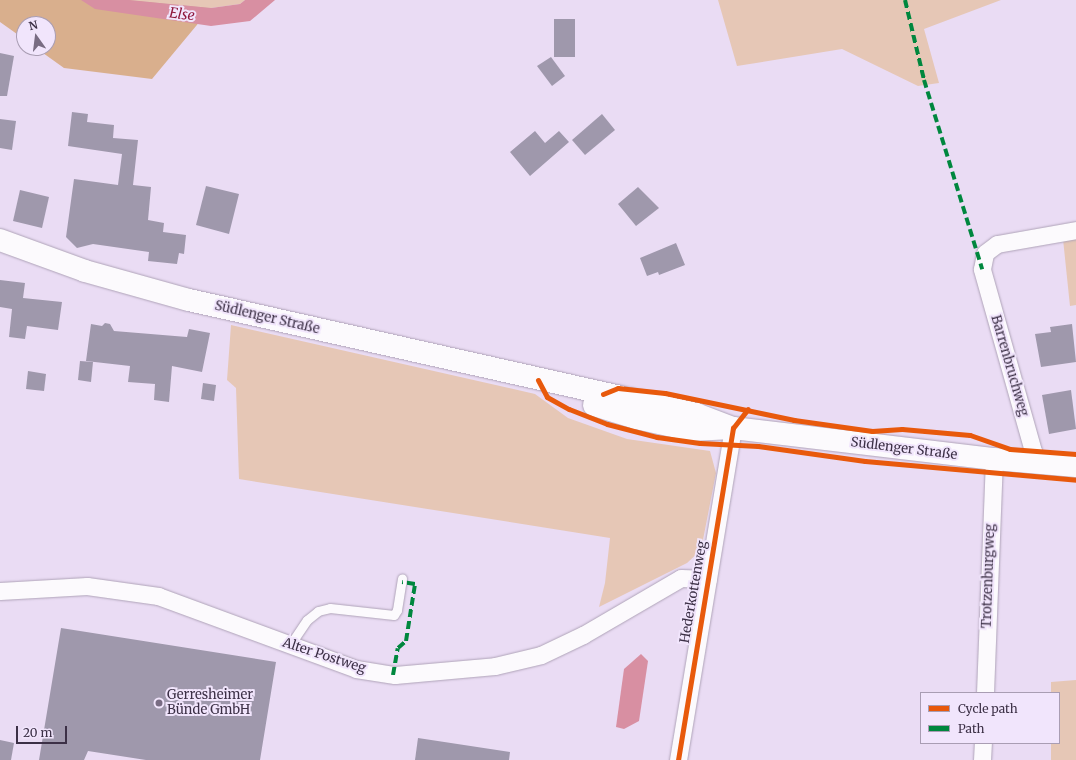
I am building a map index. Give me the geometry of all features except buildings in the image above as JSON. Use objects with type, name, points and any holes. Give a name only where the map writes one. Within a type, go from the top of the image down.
[{"type":"main road","name":"Südlenger Straße","points":[[0,240],[85,270],[189,300],[538,380],[696,414],[733,428],[994,459],[1076,466]]},
{"type":"street","name":"Barrenbruchweg","points":[[1032,463],[1033,451],[982,269],[985,253],[997,244],[1076,230]]},
{"type":"street","name":"Hederkottenweg","points":[[678,760],[733,428]]},
{"type":"street","name":"Trotzenburgweg","points":[[985,692],[994,459]]},
{"type":"street","name":"Alter Postweg","points":[[0,591],[87,586],[158,596],[356,669],[393,675],[495,666],[541,654],[583,635],[681,578],[708,579]]},
{"type":"street","points":[[982,760],[983,744]]},
{"type":"lane","points":[[290,645],[307,620],[318,611],[330,608],[394,615],[398,610],[402,578]]},
{"type":"shaded area","points":[[0,0],[129,0],[211,8],[152,79],[64,68],[47,56],[56,56],[56,16],[16,16],[16,33],[0,22]]},
{"type":"shaded area","points":[[129,0],[245,0],[240,4],[211,8]]},
{"type":"shaded area","points":[[718,0],[1001,0],[924,29],[939,83],[918,86],[842,49],[737,66]]},
{"type":"shaded area","points":[[1076,237],[1076,305],[1070,306],[1063,239]]},
{"type":"shaded area","points":[[231,325],[535,394],[568,418],[627,439],[710,451],[716,473],[701,550],[687,563],[599,607],[605,583],[610,538],[239,479],[236,388],[227,380]]},
{"type":"shaded area","points":[[1076,680],[1076,760],[1051,760],[1051,744],[1060,744],[1060,692],[1051,692],[1051,682]]},
{"type":"water","name":"Else","points":[[81,0],[129,0],[211,8],[240,4],[245,0],[275,0],[250,21],[211,26],[95,9]]},
{"type":"water","points":[[641,654],[648,661],[639,721],[624,729],[616,727],[624,669]]},
{"type":"marked path","points":[[905,0],[924,80],[982,269]]},
{"type":"marked path","points":[[393,675],[398,648],[406,641],[415,584],[402,582]]},
{"type":"cycle path","points":[[538,380],[547,397],[569,409],[607,424],[657,437],[700,443],[758,446],[865,461],[1076,480]]},
{"type":"cycle path","points":[[603,394],[618,388],[665,393],[794,420],[872,431],[902,429],[970,435],[1010,449],[1076,454]]},
{"type":"cycle path","points":[[678,760],[733,428],[748,409]]},
{"type":"place","name":"Gerresheimer Bünde GmbH","points":[[159,703]]}]
